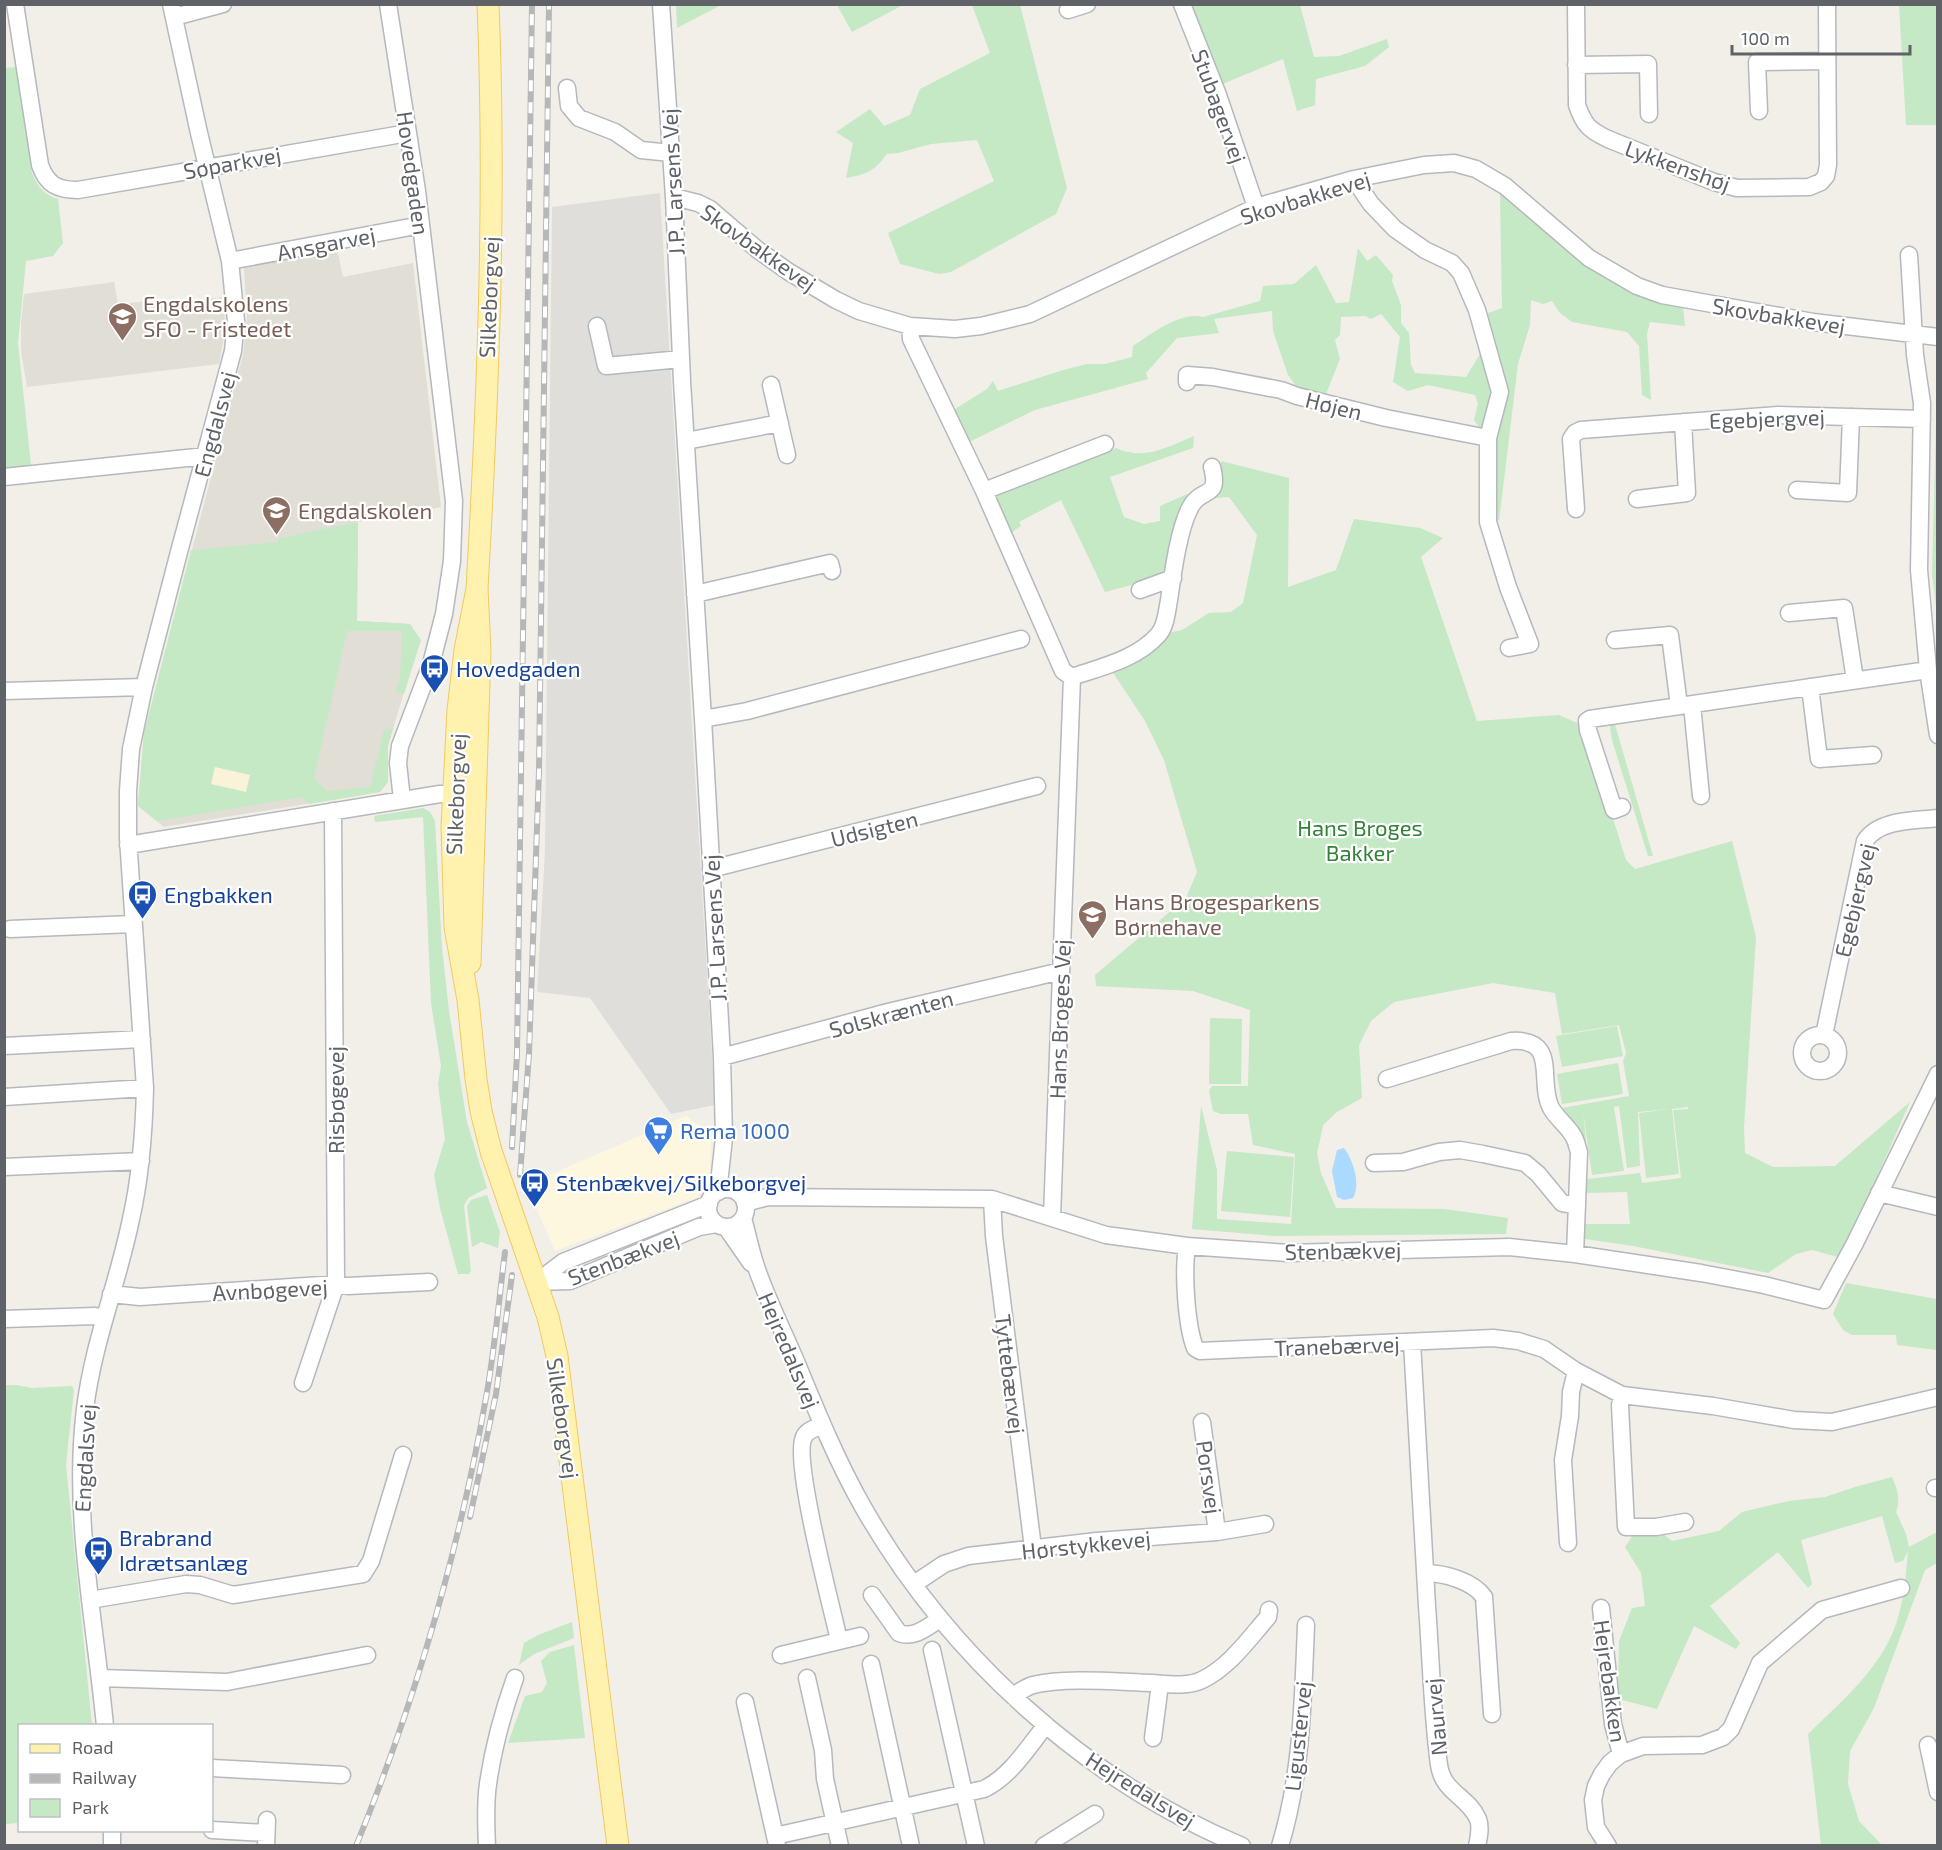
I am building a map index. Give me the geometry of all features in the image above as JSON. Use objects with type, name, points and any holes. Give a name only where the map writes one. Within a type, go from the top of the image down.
[{"type":"main road","name":"Silkeborgvej","points":[[468,1000],[473,926],[480,651],[477,589],[491,209],[488,4]]},
{"type":"main road","name":"Silkeborgvej","points":[[477,589],[465,651],[458,710],[452,869],[456,927],[468,1000],[481,1111],[492,1151],[537,1282],[557,1356],[618,1845]]},
{"type":"street","name":"Søparkvej","points":[[15,4],[40,165],[43,175],[57,188],[78,190],[408,133]]},
{"type":"street","name":"Engdalsvej","points":[[105,1724],[82,1524],[81,1462],[88,1385],[131,1220],[141,1161],[145,1088],[128,845],[131,749],[144,687],[234,351],[236,321],[230,261],[173,11],[223,4]]},
{"type":"street","name":"Hovedgaden","points":[[388,4],[421,225],[454,501],[452,561],[444,614],[431,664],[400,746],[398,763],[402,800]]},
{"type":"street","name":"J.P. Larsens Vej","points":[[660,4],[674,197],[681,359],[722,1057],[724,1138],[730,1202]]},
{"type":"street","points":[[1068,10],[1087,4]]},
{"type":"street","name":"Stubagervej","points":[[1182,4],[1218,94],[1256,207]]},
{"type":"street","name":"Lykkenshøj","points":[[1576,4],[1577,105],[1582,120],[1593,132],[1714,182],[1737,188],[1809,187],[1821,182],[1826,176],[1828,165],[1827,4]]},
{"type":"street","points":[[1759,111],[1757,62],[1827,61]]},
{"type":"street","name":"Lykkenshøj","points":[[1576,65],[1648,64],[1648,114]]},
{"type":"street","points":[[567,88],[569,106],[579,118],[615,132],[641,150],[671,153]]},
{"type":"street","name":"Skovbakkevej","points":[[674,197],[698,203],[710,209],[758,250],[789,272],[859,311],[910,326],[955,329],[981,326],[1030,314],[1256,207],[1354,179],[1424,165],[1454,163],[1476,169],[1505,186],[1589,258],[1637,286],[1662,295],[1813,322],[1938,337]]},
{"type":"street","points":[[1354,179],[1371,204],[1395,229],[1425,250],[1452,262],[1461,273],[1477,310],[1500,392],[1488,438],[1488,522],[1508,587],[1530,644],[1509,648]]},
{"type":"street","name":"Ansgarvej","points":[[230,261],[421,225]]},
{"type":"street","points":[[1909,255],[1922,419],[1918,570],[1928,670],[1938,735]]},
{"type":"street","points":[[597,326],[606,366],[681,359]]},
{"type":"street","points":[[910,326],[912,339],[984,491],[1058,661],[1063,671],[1072,677],[1117,662],[1146,646],[1160,633],[1189,508],[1197,498],[1213,489],[1216,482],[1212,467]]},
{"type":"street","name":"Højen","points":[[1187,382],[1187,375],[1213,377],[1281,390],[1386,418],[1488,438]]},
{"type":"street","points":[[771,385],[787,455]]},
{"type":"street","name":"Egebjergvej","points":[[1576,509],[1572,439],[1575,433],[1581,430],[1778,415],[1922,419]]},
{"type":"street","name":"Egebjergvej","points":[[1797,490],[1848,493],[1851,417]]},
{"type":"street","name":"Egebjergvej","points":[[1636,499],[1687,493],[1683,422]]},
{"type":"street","points":[[686,441],[780,423]]},
{"type":"street","points":[[984,491],[1105,444]]},
{"type":"street","points":[[4,477],[206,456]]},
{"type":"street","points":[[695,594],[830,562],[832,571]]},
{"type":"street","points":[[1140,590],[1173,578]]},
{"type":"street","points":[[1789,613],[1844,608],[1855,680]]},
{"type":"street","points":[[1615,640],[1670,634],[1701,796]]},
{"type":"street","points":[[703,719],[747,711],[1021,639]]},
{"type":"street","points":[[1622,807],[1614,810],[1587,721],[1928,670]]},
{"type":"street","name":"Hans Broges Vej","points":[[1052,1217],[1072,677]]},
{"type":"street","points":[[4,691],[144,687]]},
{"type":"street","points":[[1810,687],[1819,759],[1873,755]]},
{"type":"street","name":"Udsigten","points":[[711,869],[1037,786]]},
{"type":"street","points":[[128,845],[440,794],[476,795]]},
{"type":"street","name":"Risbøgevej","points":[[303,1383],[336,1284],[333,811]]},
{"type":"street","name":"Egebjergvej","points":[[1824,1035],[1865,841],[1869,834],[1880,826],[1938,818]]},
{"type":"street","points":[[10,929],[133,924]]},
{"type":"street","name":"Solskrænten","points":[[722,1057],[888,1012],[1061,971]]},
{"type":"street","points":[[4,1046],[142,1039]]},
{"type":"street","points":[[1387,1078],[1511,1041],[1523,1040],[1533,1044],[1542,1054],[1546,1065],[1546,1092],[1551,1108],[1574,1136],[1579,1152],[1575,1254]]},
{"type":"street","points":[[1938,1074],[1879,1193],[1938,1207]]},
{"type":"street","points":[[4,1097],[145,1088]]},
{"type":"street","points":[[1374,1163],[1403,1162],[1439,1152],[1460,1150],[1483,1154],[1524,1163],[1538,1174],[1562,1203],[1577,1206]]},
{"type":"street","points":[[4,1167],[141,1161]]},
{"type":"street","name":"Stenbækvej","points":[[537,1282],[563,1262],[730,1202],[768,1197],[992,1199],[1106,1235],[1187,1246],[1288,1253],[1509,1247],[1575,1254],[1712,1275],[1824,1300],[1879,1193]]},
{"type":"street","name":"Tyttebærvej","points":[[992,1199],[994,1236],[1033,1548]]},
{"type":"street","name":"Stenbækvej","points":[[537,1282],[570,1281],[699,1227],[736,1225],[730,1202]]},
{"type":"street","name":"Hejredalsvej","points":[[759,1275],[721,1226],[711,1217],[730,1202],[822,1425],[862,1506],[940,1619],[1013,1696],[1046,1725],[1122,1781],[1174,1814],[1242,1845]]},
{"type":"street","name":"Tranebærvej","points":[[1187,1246],[1184,1264],[1191,1333],[1194,1346],[1198,1351],[1493,1338],[1518,1341],[1544,1349],[1576,1371],[1622,1395],[1813,1422],[1848,1419],[1938,1397]]},
{"type":"street","name":"Avnbøgevej","points":[[111,1294],[140,1297],[336,1284],[348,1286],[429,1282]]},
{"type":"street","points":[[4,1319],[95,1316],[104,1318]]},
{"type":"street","name":"Naurvej","points":[[1412,1342],[1435,1736],[1440,1770],[1446,1785],[1473,1811],[1478,1820],[1480,1830],[1477,1845]]},
{"type":"street","points":[[1568,1543],[1563,1460],[1570,1416],[1571,1392],[1576,1371]]},
{"type":"street","points":[[1622,1395],[1620,1405],[1626,1527],[1656,1527],[1685,1522]]},
{"type":"street","name":"Porsvej","points":[[1202,1422],[1217,1532]]},
{"type":"street","name":"Hejredalsvej","points":[[822,1425],[810,1430],[803,1438],[802,1461],[810,1510],[839,1640]]},
{"type":"street","points":[[90,1600],[186,1584],[200,1585],[233,1595],[363,1574],[371,1561],[403,1455]]},
{"type":"street","name":"Hørstykkevej","points":[[914,1584],[955,1559],[1097,1541],[1217,1532],[1265,1524]]},
{"type":"street","points":[[1425,1573],[1436,1573],[1454,1578],[1473,1586],[1484,1597],[1492,1714]]},
{"type":"street","name":"Hejrebakken","points":[[1608,1845],[1596,1827],[1593,1800],[1596,1786],[1610,1763],[1621,1754],[1643,1746],[1702,1745],[1723,1737],[1731,1729],[1760,1663],[1822,1610],[1901,1588]]},
{"type":"street","points":[[872,1595],[898,1633],[915,1634],[940,1619]]},
{"type":"street","name":"Hejrebakken","points":[[1601,1608],[1613,1724],[1621,1754]]},
{"type":"street","points":[[1013,1696],[1031,1685],[1049,1683],[1199,1682],[1217,1671],[1233,1657],[1268,1617],[1269,1610]]},
{"type":"street","name":"Ligustervej","points":[[1280,1845],[1287,1824],[1297,1768],[1306,1625]]},
{"type":"street","points":[[781,1655],[860,1635]]},
{"type":"street","points":[[932,1650],[976,1845]]},
{"type":"street","points":[[100,1678],[227,1682],[367,1655]]},
{"type":"street","points":[[871,1664],[911,1845]]},
{"type":"street","points":[[487,1845],[488,1784],[507,1702],[515,1678]]},
{"type":"street","points":[[807,1678],[823,1750],[825,1779],[840,1845]]},
{"type":"street","points":[[1153,1738],[1160,1684]]},
{"type":"street","points":[[745,1702],[776,1841],[835,1822],[984,1789],[1004,1776],[1046,1725]]},
{"type":"street","points":[[1928,1745],[1938,1792]]},
{"type":"street","points":[[213,1768],[342,1775]]},
{"type":"street","points":[[1044,1845],[1095,1814]]},
{"type":"street","points":[[213,1830],[266,1833]]},
{"type":"shaded area","points":[[660,193],[715,1105],[671,1114],[590,998],[537,992],[545,851],[552,207]]},
{"type":"shaded area","name":"Engdalskolen","points":[[335,239],[343,277],[413,263],[441,507],[358,522],[357,621],[410,624],[407,682],[388,746],[388,782],[380,792],[164,827],[138,806],[144,733],[243,355],[247,317],[243,254]]},
{"type":"shaded area","name":"Engdalskolens SFO - Fristedet","points":[[114,282],[118,304],[161,300],[162,305],[224,297],[225,330],[219,364],[27,387],[21,352],[24,294]]},
{"type":"shaded area","points":[[686,1116],[711,1134],[710,1180],[704,1184],[698,1197],[555,1251],[526,1185]]},
{"type":"green space","points":[[676,4],[721,5],[677,28]]},
{"type":"green space","points":[[1191,4],[1300,5],[1314,57],[1339,56],[1387,39],[1389,47],[1365,66],[1316,79],[1315,105],[1297,111],[1283,59],[1220,85]]},
{"type":"green space","points":[[837,5],[903,5],[852,32]]},
{"type":"green space","points":[[972,5],[1020,5],[1067,188],[1056,214],[951,272],[939,274],[900,264],[888,233],[994,181],[977,140],[931,144],[887,154],[870,171],[846,178],[853,143],[836,132],[870,109],[884,126],[910,115],[920,89],[990,53]]},
{"type":"green space","points":[[1899,5],[1937,5],[1937,125],[1906,125]]},
{"type":"green space","points":[[16,67],[32,173],[36,182],[48,195],[58,199],[63,243],[53,256],[26,261],[18,343],[31,465],[5,469],[4,68]]},
{"type":"green space","points":[[1500,193],[1543,227],[1683,305],[1685,326],[1650,322],[1647,334],[1651,400],[1642,395],[1639,346],[1627,332],[1572,322],[1559,312],[1552,301],[1543,304],[1531,300],[1530,325],[1518,364],[1499,521],[1492,516],[1492,453],[1502,390],[1483,315],[1502,308]]},
{"type":"green space","points":[[1358,248],[1367,261],[1376,255],[1393,275],[1392,281],[1401,305],[1401,323],[1409,333],[1411,365],[1415,373],[1466,377],[1483,349],[1495,387],[1483,428],[1480,428],[1474,420],[1478,404],[1475,395],[1428,385],[1408,391],[1393,382],[1400,337],[1381,314],[1371,319],[1365,316],[1341,317],[1340,335],[1335,340],[1340,359],[1326,394],[1299,390],[1288,375],[1273,331],[1272,311],[1214,319],[1219,333],[1177,338],[1146,373],[1148,379],[1035,410],[969,442],[952,411],[987,389],[993,381],[998,391],[1063,370],[1087,364],[1105,364],[1132,357],[1133,346],[1176,320],[1194,316],[1203,317],[1260,301],[1263,286],[1294,284],[1316,265],[1336,303],[1349,302]]},
{"type":"green space","points":[[1937,385],[1937,615],[1932,574]]},
{"type":"green space","points":[[1194,436],[1193,448],[1110,477],[1124,517],[1144,524],[1160,521],[1160,506],[1192,492],[1170,575],[1105,592],[1061,500],[1019,522],[1021,526],[1008,535],[994,499],[998,491],[1116,448],[1127,452],[1146,453]]},
{"type":"green space","name":"Hans Broges Bakker","points":[[1221,461],[1289,478],[1288,587],[1336,570],[1354,519],[1420,528],[1443,538],[1421,557],[1477,721],[1559,715],[1584,726],[1626,860],[1635,869],[1732,841],[1756,937],[1744,1128],[1745,1153],[1773,1167],[1835,1166],[1910,1102],[1838,1257],[1812,1250],[1796,1254],[1768,1273],[1633,1246],[1585,1239],[1585,1224],[1630,1224],[1627,1192],[1585,1193],[1587,1179],[1640,1173],[1642,1183],[1681,1178],[1673,1110],[1688,1109],[1688,1107],[1672,1109],[1679,1174],[1646,1178],[1639,1113],[1669,1109],[1638,1112],[1640,1166],[1627,1168],[1619,1106],[1614,1107],[1624,1171],[1592,1175],[1583,1111],[1586,1141],[1562,1108],[1629,1096],[1623,1061],[1626,1053],[1619,1025],[1562,1034],[1555,993],[1493,983],[1394,1002],[1371,1021],[1359,1045],[1362,1098],[1337,1112],[1323,1125],[1317,1154],[1321,1173],[1336,1208],[1445,1209],[1508,1218],[1506,1234],[1274,1236],[1192,1229],[1201,1106],[1217,1170],[1217,1219],[1291,1224],[1295,1154],[1253,1145],[1248,1114],[1221,1114],[1213,1111],[1209,1091],[1212,1086],[1248,1086],[1250,1010],[1193,991],[1096,986],[1095,975],[1186,898],[1197,872],[1164,760],[1145,721],[1110,668],[1163,634],[1182,630],[1209,613],[1231,612],[1243,603],[1257,535],[1229,497],[1206,499],[1221,485]]},
{"type":"green space","points":[[358,522],[357,621],[410,624],[421,640],[404,694],[395,691],[400,680],[402,631],[347,631],[314,778],[327,791],[370,787],[384,730],[393,728],[388,746],[388,782],[380,792],[309,804],[301,797],[157,821],[138,806],[144,733],[191,550],[277,542],[280,538]]},
{"type":"green space","points":[[1609,720],[1614,721],[1653,856],[1648,856],[1612,740]]},
{"type":"green space","points":[[423,808],[430,812],[435,821],[442,948],[449,1011],[467,1122],[487,1188],[468,1198],[464,1206],[471,1271],[469,1274],[458,1274],[440,1208],[434,1175],[445,1139],[438,1084],[441,1066],[431,1003],[423,817],[375,822],[374,816]]},
{"type":"green space","points":[[1210,1018],[1242,1019],[1241,1084],[1209,1084]]},
{"type":"green space","points":[[1617,1026],[1623,1056],[1562,1067],[1556,1036]]},
{"type":"green space","points":[[1618,1063],[1623,1094],[1562,1104],[1557,1074]]},
{"type":"green space","points":[[1227,1151],[1294,1157],[1290,1217],[1221,1211]]},
{"type":"green space","points":[[487,1195],[500,1232],[498,1248],[481,1242],[472,1247],[467,1206],[471,1200]]},
{"type":"green space","points":[[1846,1283],[1937,1299],[1937,1350],[1897,1345],[1896,1335],[1852,1335],[1843,1330],[1833,1314]]},
{"type":"green space","points":[[5,1385],[32,1388],[72,1386],[74,1390],[66,1465],[92,1724],[18,1724],[18,1823],[5,1824]]},
{"type":"green space","points":[[1892,1477],[1898,1494],[1896,1512],[1909,1547],[1937,1532],[1937,1563],[1925,1570],[1874,1708],[1850,1751],[1848,1784],[1859,1821],[1882,1845],[1821,1845],[1808,1734],[1862,1680],[1885,1649],[1901,1606],[1908,1551],[1903,1561],[1895,1563],[1882,1516],[1801,1540],[1812,1584],[1808,1588],[1778,1552],[1710,1606],[1740,1643],[1736,1649],[1694,1626],[1657,1709],[1618,1699],[1619,1641],[1632,1608],[1645,1606],[1641,1573],[1625,1547],[1635,1532],[1658,1530],[1672,1541],[1719,1531],[1742,1512],[1789,1501],[1825,1497]]},
{"type":"green space","points":[[572,1622],[574,1638],[534,1654],[519,1665],[524,1643]]},
{"type":"green space","points":[[574,1645],[585,1738],[508,1743],[525,1696],[542,1692],[547,1683],[541,1661],[550,1652]]},
{"type":"sand","points":[[215,767],[250,775],[246,792],[211,784]]},
{"type":"water","points":[[1344,1148],[1353,1165],[1356,1186],[1353,1198],[1344,1200],[1337,1197],[1332,1171],[1337,1150]]},
{"type":"railway","points":[[512,1147],[517,1053],[532,4]]},
{"type":"railway","points":[[520,1175],[529,1054],[539,771],[549,4]]},
{"type":"railway","points":[[356,1846],[417,1679],[450,1565],[487,1392],[505,1252]]},
{"type":"railway","points":[[470,1517],[496,1394],[512,1275]]},
{"type":"place","name":"Engdalskolens SFO - Fristedet","points":[[122,342]]},
{"type":"place","name":"Engdalskolen","points":[[277,536]]},
{"type":"place","name":"Hovedgaden","points":[[435,694]]},
{"type":"place","name":"Engbakken","points":[[143,920]]},
{"type":"place","name":"Hans Brogesparkens Børnehave","points":[[1093,940]]},
{"type":"place","name":"Rema 1000","points":[[659,1156]]},
{"type":"place","name":"Stenbækvej/Silkeborgvej","points":[[535,1208]]},
{"type":"place","name":"Brabrand Idrætsanlæg","points":[[98,1576]]}]
